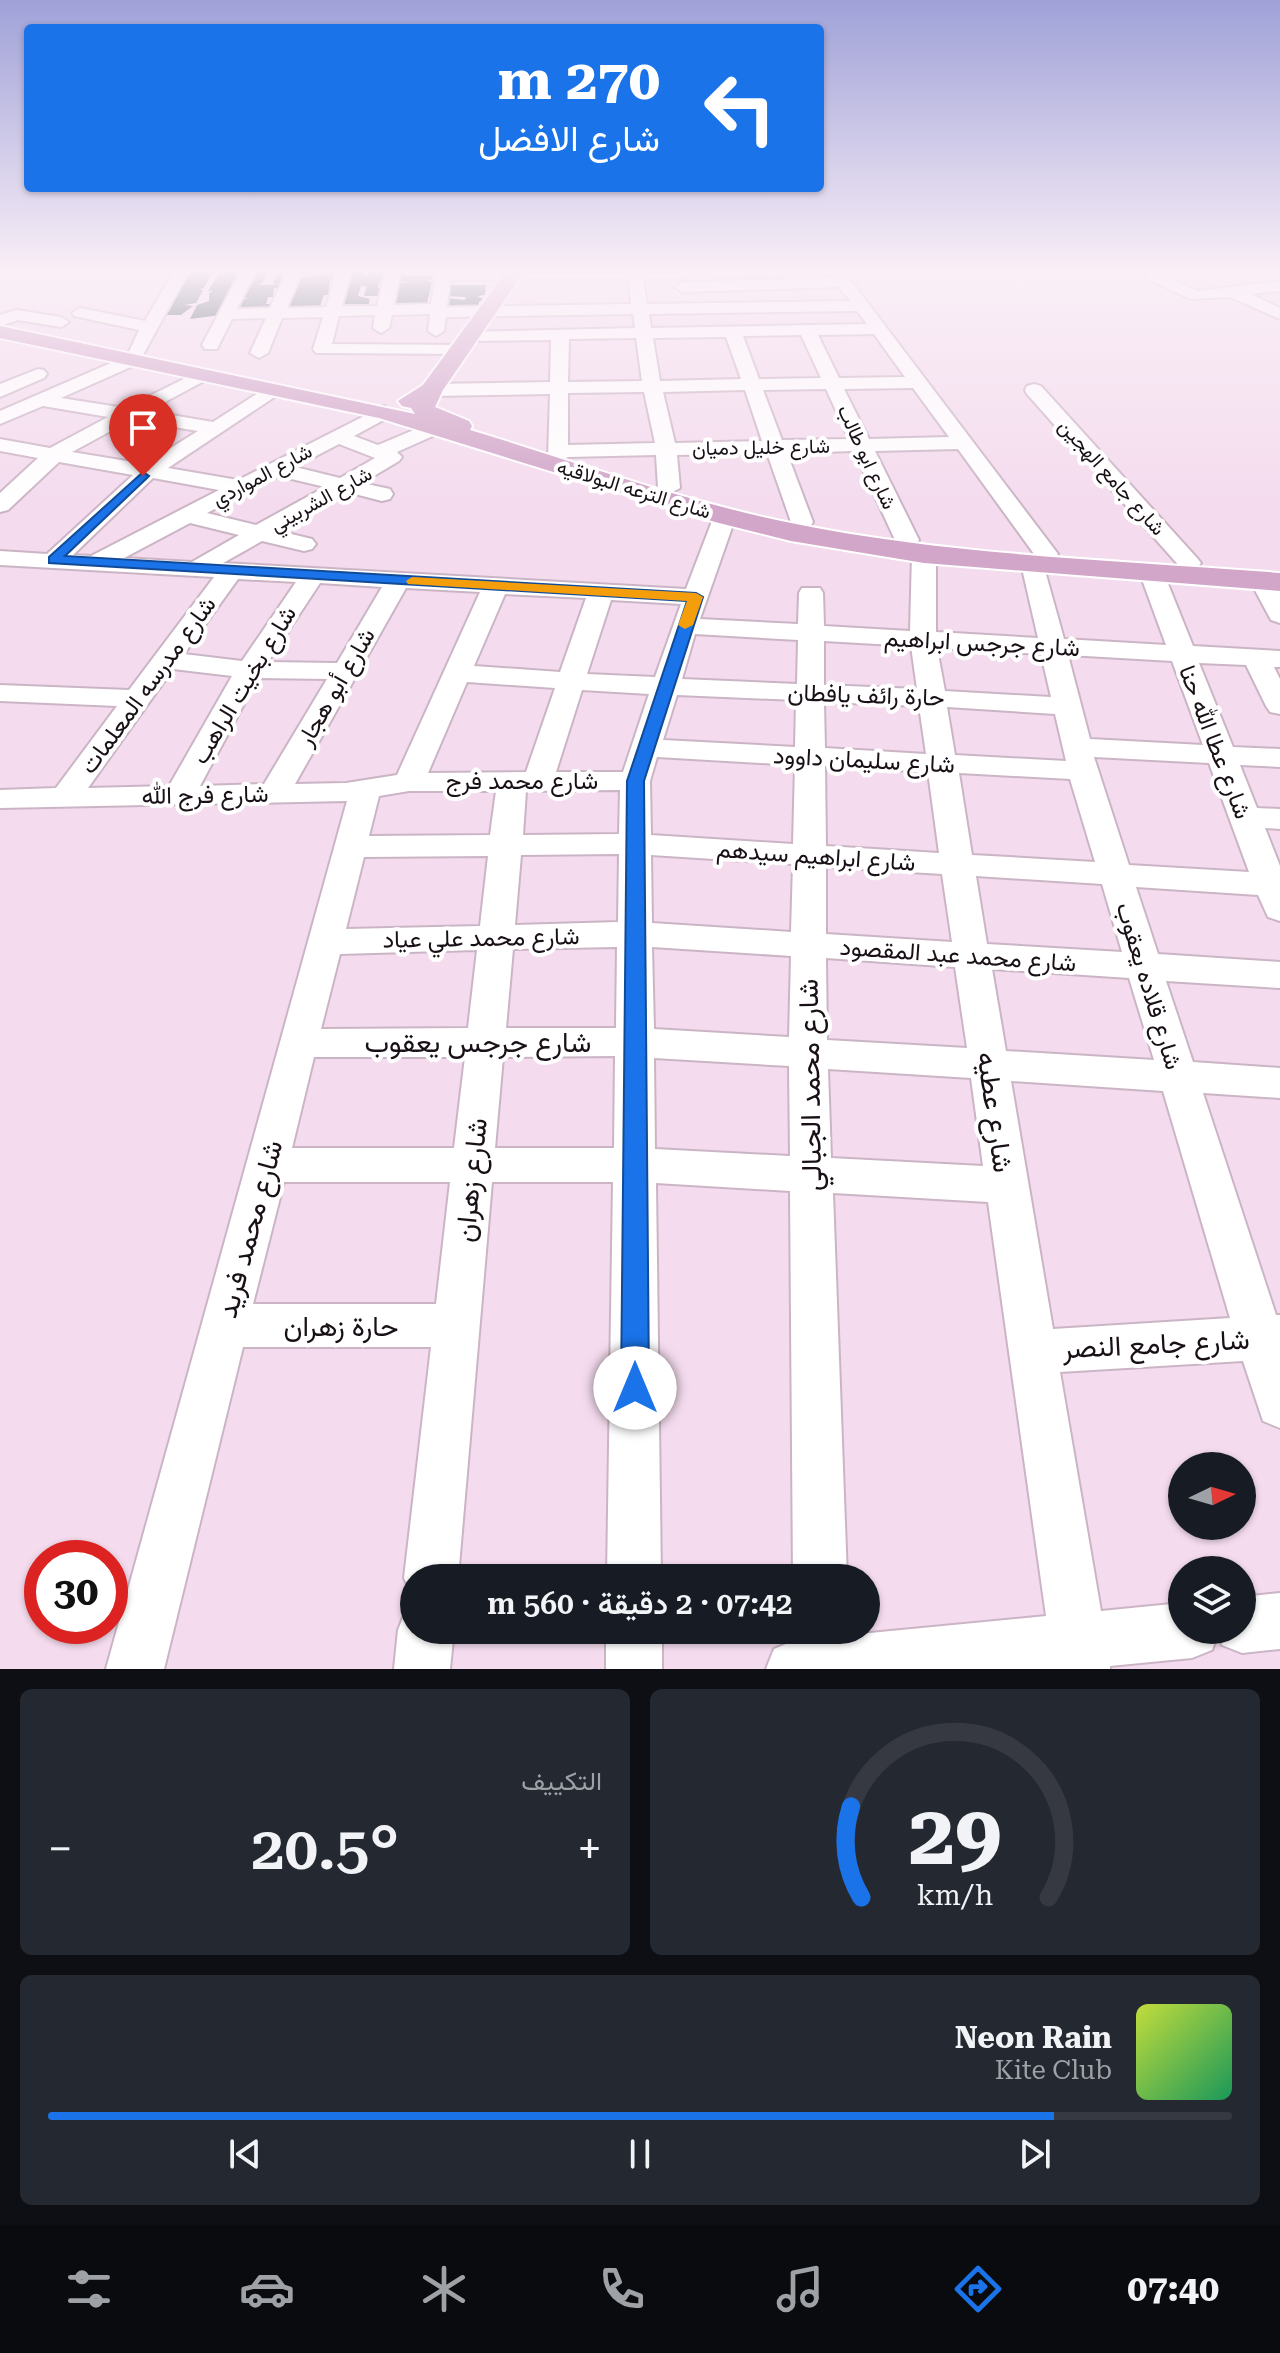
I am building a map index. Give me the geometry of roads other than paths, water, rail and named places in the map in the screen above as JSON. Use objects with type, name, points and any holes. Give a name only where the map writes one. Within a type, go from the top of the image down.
[{"type":"main road","name":"شارع الترعه البولاقيه","points":[[88,347],[395,411],[435,428],[802,522],[916,547]]},
{"type":"main road","points":[[395,411],[431,390],[463,347]]},
{"type":"main road","name":"شارع الترعه البولاقيه","points":[[134,356],[202,375],[395,411]]},
{"type":"main road","name":"شارع الترعه البولاقيه","points":[[431,390],[423,407],[430,416],[725,516],[852,543],[1039,559],[1152,574],[1274,577]]},
{"type":"main road","name":"شارع الترعه البولاقيه","points":[[1039,559],[1189,563],[1274,577]]},
{"type":"street","points":[[2,416],[134,356],[139,347]]},
{"type":"street","points":[[259,353],[261,347]]},
{"type":"street","points":[[323,347],[377,351],[449,347]]},
{"type":"street","points":[[377,351],[378,347]]},
{"type":"street","points":[[560,347],[563,459]]},
{"type":"street","points":[[646,347],[666,449],[669,488]]},
{"type":"street","points":[[738,347],[802,522]]},
{"type":"street","name":"شارع ابو طالب","points":[[811,347],[916,547]]},
{"type":"street","points":[[892,347],[963,443],[1039,559]]},
{"type":"street","points":[[0,391],[38,374]]},
{"type":"street","points":[[0,505],[54,454],[202,375]]},
{"type":"street","points":[[431,390],[918,382]]},
{"type":"street","points":[[54,560],[149,471],[276,390]]},
{"type":"street","name":"شارع جامع الهجين","points":[[1034,390],[1189,563]]},
{"type":"street","points":[[39,400],[216,428]]},
{"type":"street","name":"شارع المواردي","points":[[98,562],[274,468],[395,411]]},
{"type":"street","points":[[381,451],[435,428]]},
{"type":"street","name":"شارع الشربيني","points":[[196,569],[391,459],[391,455],[337,436]]},
{"type":"street","name":"شارع خليل دميان","points":[[563,459],[666,449],[963,443]]},
{"type":"street","points":[[0,445],[239,487]]},
{"type":"street","points":[[274,468],[382,494]]},
{"type":"street","points":[[186,515],[304,544]]},
{"type":"street","points":[[634,1564],[635,844],[641,764],[725,516]]},
{"type":"street","name":"شارع عطيه","points":[[916,547],[931,697],[1079,1656]]},
{"type":"street","name":"شارع جرجس ابراهيم","points":[[0,558],[601,591],[690,612],[810,634],[1268,658]]},
{"type":"street","name":"شارع قلاده يعقوب","points":[[1039,559],[1051,647],[1079,759],[1177,1076],[1270,1338],[1280,1404]]},
{"type":"street","name":"شارع مدرسه المعلمات","points":[[64,799],[231,571]]},
{"type":"street","name":"شارع عطا الله حنا","points":[[1152,574],[1276,893]]},
{"type":"street","name":"شارع بخيت الراهب","points":[[179,796],[249,670],[313,575]]},
{"type":"street","points":[[1274,577],[1280,615]]},
{"type":"street","name":"شارع أبو هجار","points":[[274,794],[398,580]]},
{"type":"street","points":[[409,782],[496,585]]},
{"type":"street","name":"شارع زهران","points":[[432,1564],[505,845],[525,781],[571,683],[601,591]]},
{"type":"street","name":"شارع محمد الجبالي","points":[[811,593],[808,1053],[820,1564]]},
{"type":"street","points":[[1268,658],[1280,706]]},
{"type":"street","points":[[167,660],[249,670],[345,671]]},
{"type":"street","name":"حارة رائف يافطان","points":[[456,673],[571,683],[931,697],[1066,706]]},
{"type":"street","points":[[0,717],[9,694],[138,699]]},
{"type":"street","name":"شارع سليمان داوود","points":[[641,764],[809,757],[942,764],[1220,755],[1280,758]]},
{"type":"street","name":"شارع محمد فرج","points":[[409,782],[525,781],[641,764]]},
{"type":"street","name":"شارع فرج الله","points":[[0,799],[274,794],[365,790],[409,782]]},
{"type":"street","name":"شارع محمد فريد","points":[[135,1669],[365,790]]},
{"type":"street","points":[[1244,817],[1280,819]]},
{"type":"street","name":"شارع ابراهيم سيدهم","points":[[350,847],[635,844],[1114,874],[1276,893]]},
{"type":"street","name":"شارع محمد علي عياد","points":[[326,942],[636,934]]},
{"type":"street","name":"شارع محمد عبد المقصود","points":[[636,934],[1280,975]]},
{"type":"street","name":"شارع جرجس يعقوب","points":[[299,1043],[636,1042],[1280,1083]]},
{"type":"street","points":[[267,1165],[636,1165],[1005,1185]]},
{"type":"street","name":"حارة زهران","points":[[225,1326],[456,1325]]},
{"type":"street","name":"شارع جامع النصر","points":[[1032,1352],[1270,1338]]},
{"type":"street","points":[[1256,1624],[1280,1621]]},
{"type":"street","points":[[815,1659],[1079,1656],[1168,1636]]},
{"type":"street","points":[[422,1669],[425,1644]]},
{"type":"street","points":[[634,1644],[634,1669]]}]
